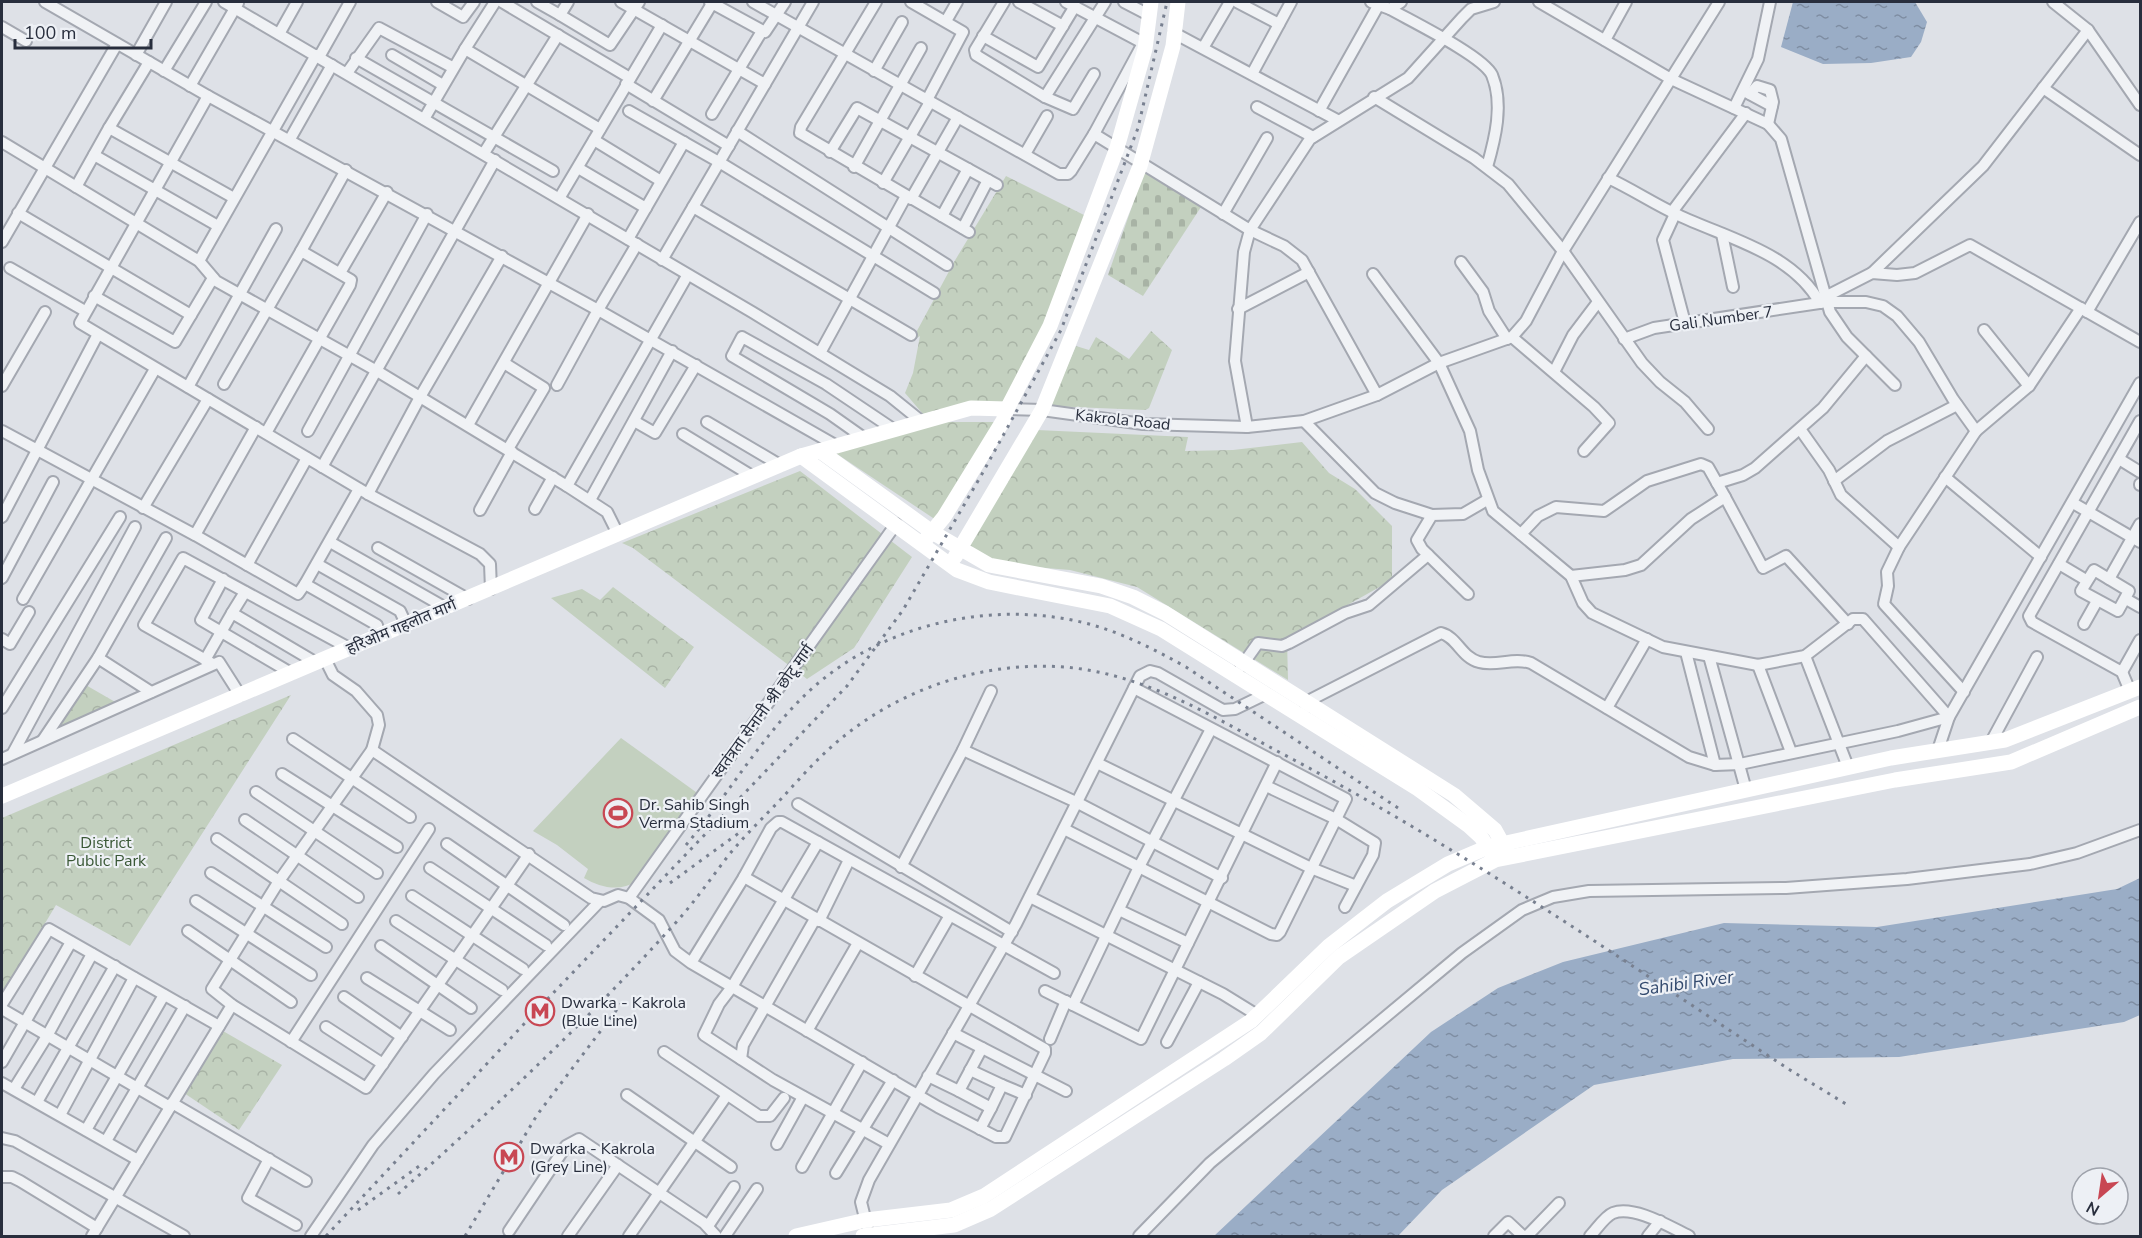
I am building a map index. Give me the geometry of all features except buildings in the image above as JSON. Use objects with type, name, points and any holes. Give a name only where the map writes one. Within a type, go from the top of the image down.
[{"type":"street","points":[[45,2],[190,86],[456,230],[837,446]]},
{"type":"street","points":[[136,55],[166,2]]},
{"type":"street","points":[[164,71],[206,2]]},
{"type":"street","points":[[224,2],[237,5],[279,34],[588,214],[687,276],[820,353],[890,396],[921,421]]},
{"type":"street","points":[[279,34],[297,2]]},
{"type":"street","points":[[199,261],[272,130],[350,2]]},
{"type":"street","points":[[437,2],[463,17],[474,2]]},
{"type":"street","points":[[424,119],[452,68],[495,2]]},
{"type":"street","points":[[502,2],[558,35],[628,81],[653,101],[729,146]]},
{"type":"street","points":[[537,2],[610,45],[637,5]]},
{"type":"street","points":[[560,15],[568,2]]},
{"type":"street","points":[[621,2],[637,5],[662,25],[765,84]]},
{"type":"street","points":[[653,101],[712,2],[762,31],[767,31],[785,2]]},
{"type":"street","points":[[753,2],[1059,174],[1068,174],[1094,134],[1144,44]]},
{"type":"street","points":[[662,260],[813,2]]},
{"type":"street","points":[[830,152],[855,108],[993,182],[966,230],[854,167],[802,135],[800,130],[876,2]]},
{"type":"street","points":[[883,183],[910,137],[963,34],[946,21],[911,2]]},
{"type":"street","points":[[946,21],[957,2]]},
{"type":"street","points":[[1004,2],[975,50],[976,55],[1045,97],[1073,109],[1094,74]]},
{"type":"street","points":[[1019,2],[1063,26]]},
{"type":"street","points":[[1045,97],[1104,2]]},
{"type":"street","points":[[927,538],[969,477],[1003,421],[1050,326],[1117,148],[1144,44],[1150,8],[1124,2]]},
{"type":"street","points":[[950,565],[1042,410],[1142,161],[1174,33],[1178,2]]},
{"type":"street","points":[[1203,48],[1230,2]]},
{"type":"street","points":[[1237,2],[1279,24]]},
{"type":"street","points":[[1252,74],[1291,2]]},
{"type":"street","points":[[1390,9],[1401,2]]},
{"type":"street","points":[[1247,427],[1234,362],[1244,252],[1250,230],[1300,151],[1313,137],[1408,78],[1471,9],[1494,2]]},
{"type":"street","points":[[1539,2],[1671,79],[1768,124],[1781,139],[1824,301]]},
{"type":"street","points":[[1605,40],[1626,2]]},
{"type":"street","points":[[1509,338],[1526,321],[1563,251],[1719,2]]},
{"type":"street","points":[[1734,108],[1746,92],[1760,52],[1770,2]]},
{"type":"street","points":[[2053,2],[2088,30],[2140,105]]},
{"type":"street","points":[[983,36],[1038,67],[1063,26],[1071,4],[1144,44]]},
{"type":"street","points":[[1319,111],[1375,4],[1390,9],[1443,38],[1485,66],[1492,75],[1497,129],[1487,167]]},
{"type":"street","points":[[190,86],[237,5]]},
{"type":"street","points":[[874,71],[902,22]]},
{"type":"street","points":[[560,198],[662,25]]},
{"type":"street","points":[[2,27],[26,41]]},
{"type":"street","points":[[347,73],[376,29],[382,28],[452,68]]},
{"type":"street","points":[[1824,301],[1872,273],[1966,184],[2088,30]]},
{"type":"street","points":[[712,114],[762,31]]},
{"type":"street","points":[[1174,33],[1337,120]]},
{"type":"street","points":[[484,153],[558,35]]},
{"type":"street","points":[[2,242],[117,44]]},
{"type":"street","points":[[854,167],[921,48]]},
{"type":"street","points":[[465,49],[600,129]]},
{"type":"street","points":[[392,55],[443,85]]},
{"type":"street","points":[[356,58],[553,171]]},
{"type":"street","points":[[76,187],[149,62]]},
{"type":"street","points":[[290,139],[332,65]]},
{"type":"street","points":[[1746,92],[1757,86],[1767,87],[1772,94],[1768,124]]},
{"type":"street","points":[[2043,88],[2140,155]]},
{"type":"street","points":[[208,96],[135,221],[80,323],[98,336],[322,467],[480,554],[490,564],[491,589]]},
{"type":"street","points":[[1374,97],[1487,167],[1519,196],[1563,251],[1624,339],[1652,374],[1686,402],[1708,429]]},
{"type":"street","points":[[1257,107],[1313,137]]},
{"type":"street","points":[[629,111],[719,162],[934,293]]},
{"type":"street","points":[[1685,323],[1664,240],[1674,213],[1746,113]]},
{"type":"street","points":[[1025,154],[1047,116]]},
{"type":"street","points":[[820,353],[888,228],[938,153],[958,117]]},
{"type":"street","points":[[109,128],[234,198]]},
{"type":"street","points":[[737,131],[947,265]]},
{"type":"street","points":[[1094,134],[1142,161],[1223,214],[1289,250],[1302,260],[1377,395]]},
{"type":"street","points":[[1223,214],[1267,138]]},
{"type":"street","points":[[594,140],[662,181]]},
{"type":"street","points":[[2,142],[199,261],[213,278],[377,371],[590,500],[607,512],[618,534]]},
{"type":"street","points":[[556,385],[598,310],[632,242],[646,208],[684,142]]},
{"type":"street","points":[[94,154],[218,226]]},
{"type":"street","points":[[322,467],[495,160]]},
{"type":"street","points":[[578,168],[646,208]]},
{"type":"street","points":[[942,216],[968,169]]},
{"type":"street","points":[[224,384],[346,170]]},
{"type":"street","points":[[1608,178],[1674,213],[1768,254],[1824,301],[1848,338],[1895,385]]},
{"type":"street","points":[[340,273],[387,192]]},
{"type":"street","points":[[693,207],[911,335]]},
{"type":"street","points":[[18,213],[191,315]]},
{"type":"street","points":[[308,431],[427,214]]},
{"type":"street","points":[[468,425],[588,214]]},
{"type":"street","points":[[1964,692],[1884,604],[1888,586],[1887,572],[1899,547],[1976,431],[2030,386],[2084,310],[2140,222]]},
{"type":"street","points":[[188,387],[276,229]]},
{"type":"street","points":[[1722,234],[1733,287]]},
{"type":"street","points":[[1872,273],[1897,275],[1916,273],[1970,245],[2140,342]]},
{"type":"street","points":[[195,535],[322,339],[351,283],[349,278],[301,251]]},
{"type":"street","points":[[2,431],[37,452],[195,535],[298,594],[364,491],[502,256]]},
{"type":"street","points":[[1461,262],[1483,292],[1489,311],[1509,338],[1554,372],[1594,406],[1609,423],[1584,451]]},
{"type":"street","points":[[10,268],[85,311]]},
{"type":"street","points":[[1238,309],[1308,272]]},
{"type":"street","points":[[1373,274],[1438,363],[1470,431],[1487,500],[1503,522],[1571,576],[1583,603],[1592,613],[1647,639],[1686,652],[1758,665],[1805,656],[1858,618],[1867,622],[1949,717]]},
{"type":"street","points":[[567,486],[687,276]]},
{"type":"street","points":[[94,296],[175,342],[213,278]]},
{"type":"street","points":[[1824,301],[1866,302],[1883,306],[1897,316],[1919,342],[1957,405],[1976,431]]},
{"type":"street","name":"Gali Number 7","points":[[1624,339],[1654,328],[1824,301]]},
{"type":"street","points":[[1554,372],[1573,335],[1598,302]]},
{"type":"street","points":[[2,386],[45,312]]},
{"type":"street","points":[[1984,330],[2030,386]]},
{"type":"street","points":[[2,517],[98,336]]},
{"type":"street","points":[[864,438],[830,414],[732,356],[742,337],[826,384],[893,429]]},
{"type":"street","name":"Kakrola Road","points":[[801,456],[971,408],[1042,410],[1143,424],[1247,427],[1305,421],[1377,395],[1438,363],[1509,338]]},
{"type":"street","points":[[590,500],[672,351]]},
{"type":"street","points":[[1717,483],[1743,476],[1755,468],[1823,408],[1866,356]]},
{"type":"street","points":[[480,510],[544,388],[504,363]]},
{"type":"street","points":[[634,421],[655,433],[696,365]]},
{"type":"street","points":[[23,598],[156,369]]},
{"type":"street","points":[[1938,750],[1949,717],[2140,383]]},
{"type":"street","points":[[143,508],[208,399]]},
{"type":"street","points":[[1834,481],[1887,441],[1957,405]]},
{"type":"street","points":[[1305,421],[1376,493],[1395,503],[1432,515],[1463,514],[1487,500]]},
{"type":"street","points":[[707,422],[780,465]]},
{"type":"street","points":[[866,1231],[967,1205],[1216,1046],[1257,1015],[1329,946],[1387,901],[1448,864],[1848,767],[2005,740],[2135,689],[2122,672],[2030,620],[2032,611],[2140,422]]},
{"type":"street","points":[[1800,429],[1846,500],[1899,547]]},
{"type":"street","points":[[684,434],[752,476]]},
{"type":"street","points":[[820,451],[927,538],[950,565],[989,582],[1094,601],[1129,613],[1240,668],[1266,694],[1305,710]]},
{"type":"street","points":[[801,456],[896,524],[960,550],[989,565],[1101,586],[1133,597],[1165,613],[1240,668],[1305,710],[1454,795],[1486,821],[1499,851]]},
{"type":"street","name":"हरिओम गहलोत मार्ग","points":[[2,796],[801,456]]},
{"type":"street","points":[[247,565],[307,458]]},
{"type":"street","points":[[2119,459],[2140,472]]},
{"type":"street","points":[[1521,534],[1538,516],[1556,507],[1604,511],[1647,481],[1701,465],[1708,466],[1763,568],[1786,556],[1848,624]]},
{"type":"street","points":[[535,509],[553,477]]},
{"type":"street","points":[[1946,477],[2041,557]]},
{"type":"street","points":[[2,578],[53,482]]},
{"type":"street","points":[[1571,576],[1625,570],[1641,565],[1690,519],[1725,496]]},
{"type":"street","points":[[2073,503],[2136,540]]},
{"type":"street","points":[[1432,515],[1418,540],[1428,555],[1467,594]]},
{"type":"street","points":[[2,708],[120,517]]},
{"type":"street","name":"स्वतंत्रता सेनानी श्री छोटू मार्ग","points":[[629,898],[896,524]]},
{"type":"street","points":[[2109,579],[2136,540],[2140,524]]},
{"type":"street","points":[[13,753],[135,527]]},
{"type":"street","points":[[43,740],[98,658],[166,538]]},
{"type":"street","points":[[330,542],[446,608]]},
{"type":"street","points":[[378,548],[468,599]]},
{"type":"street","points":[[1240,668],[1258,644],[1282,646],[1345,613],[1369,605],[1428,555]]},
{"type":"street","points":[[209,662],[144,625],[183,558],[349,648]]},
{"type":"street","points":[[317,564],[400,611],[406,624]]},
{"type":"street","points":[[2059,564],[2086,580]]},
{"type":"street","points":[[2094,570],[2129,591],[2117,612],[2081,591],[2086,580],[2094,570]]},
{"type":"street","points":[[223,579],[201,620],[291,673]]},
{"type":"street","points":[[305,584],[377,625],[379,635]]},
{"type":"street","points":[[209,662],[221,632],[245,592]]},
{"type":"street","points":[[2126,599],[2140,607]]},
{"type":"street","points":[[2084,624],[2097,601]]},
{"type":"street","points":[[2,639],[10,644],[29,612]]},
{"type":"street","points":[[232,613],[320,661],[333,675],[356,691],[377,715],[379,725],[372,750],[279,881],[212,989],[232,1005],[366,1088],[529,854]]},
{"type":"street","points":[[1305,710],[1312,699],[1441,633],[1450,637],[1470,659],[1487,664],[1515,659],[1532,663],[1689,757],[1715,765],[1740,764],[1949,717]]},
{"type":"street","points":[[1607,708],[1647,639]]},
{"type":"street","points":[[2122,672],[2140,640]]},
{"type":"street","points":[[1686,652],[1715,765]]},
{"type":"street","points":[[1709,656],[1746,790]]},
{"type":"street","points":[[1805,656],[1848,767]]},
{"type":"street","points":[[1991,742],[2037,657]]},
{"type":"street","points":[[98,658],[151,692]]},
{"type":"street","points":[[2,759],[151,692],[209,662],[219,662],[240,695]]},
{"type":"street","points":[[1758,665],[1791,752]]},
{"type":"street","points":[[866,1231],[861,1202],[864,1191],[1012,932],[1143,672],[1150,671],[1216,708],[1229,711],[1266,694]]},
{"type":"street","points":[[1064,830],[1277,935],[1346,799],[1134,688]]},
{"type":"street","points":[[900,867],[992,691]]},
{"type":"street","points":[[796,1236],[954,1225],[991,1209],[1261,1033],[1339,957],[1435,891],[1499,851],[1895,780],[2012,762],[2140,707]]},
{"type":"street","points":[[1050,1039],[1106,936],[1139,867],[1155,842],[1211,729]]},
{"type":"street","points":[[293,739],[410,817]]},
{"type":"street","points":[[372,750],[591,898],[600,901]]},
{"type":"street","points":[[963,750],[1076,802],[1222,878]]},
{"type":"street","points":[[1045,991],[1141,1039],[1277,762]]},
{"type":"street","points":[[1097,763],[1311,868],[1356,886]]},
{"type":"street","points":[[282,774],[397,847]]},
{"type":"street","points":[[1266,786],[1336,819],[1375,843],[1373,855],[1344,907]]},
{"type":"street","points":[[256,792],[377,873]]},
{"type":"street","points":[[798,804],[1012,932]]},
{"type":"street","points":[[245,820],[358,897]]},
{"type":"street","points":[[691,963],[771,828],[778,822],[1054,973]]},
{"type":"street","points":[[291,1042],[429,829]]},
{"type":"street","points":[[1139,1236],[1210,1163],[1462,952],[1522,910],[1553,897],[1589,891],[1786,888],[1907,879],[2030,864],[2078,853],[2140,830]]},
{"type":"street","points":[[217,839],[342,924]]},
{"type":"street","points":[[818,842],[732,987],[719,1004],[704,1035],[711,1042],[803,1097],[889,1144]]},
{"type":"street","points":[[447,844],[564,925]]},
{"type":"street","points":[[741,1059],[743,1045],[817,920],[849,860]]},
{"type":"street","points":[[430,868],[546,945]]},
{"type":"street","points":[[211,873],[262,908],[326,947]]},
{"type":"street","points":[[311,1236],[373,1145],[434,1074],[600,901],[618,895],[629,898],[659,920],[675,951],[691,963],[980,1129],[996,1137],[1005,1137],[1045,1050],[744,877]]},
{"type":"street","points":[[412,896],[523,969]]},
{"type":"street","points":[[1030,897],[1199,982],[1257,1015]]},
{"type":"street","points":[[196,901],[311,975]]},
{"type":"street","points":[[1119,910],[1188,943]]},
{"type":"street","points":[[915,976],[949,917]]},
{"type":"street","points":[[396,921],[502,990]]},
{"type":"street","points":[[2,1004],[49,929],[219,1026]]},
{"type":"street","points":[[188,931],[232,959],[291,1002]]},
{"type":"street","points":[[2,1062],[71,942]]},
{"type":"street","points":[[807,1030],[858,943]]},
{"type":"street","points":[[381,946],[471,1008]]},
{"type":"street","points":[[14,1089],[47,1036],[92,954]]},
{"type":"street","points":[[37,1102],[115,966]]},
{"type":"street","points":[[60,1115],[134,978]]},
{"type":"street","points":[[367,978],[450,1030]]},
{"type":"street","points":[[1167,1042],[1199,982]]},
{"type":"street","points":[[86,1130],[164,994]]},
{"type":"street","points":[[344,997],[402,1037]]},
{"type":"street","points":[[2,1177],[12,1177],[21,1181],[94,1232],[232,1005]]},
{"type":"street","points":[[106,1142],[185,1006]]},
{"type":"street","points":[[2,1009],[137,1088],[306,1180]]},
{"type":"street","points":[[327,1027],[383,1064]]},
{"type":"street","points":[[953,1033],[1066,1091]]},
{"type":"street","points":[[959,1091],[982,1048]]},
{"type":"street","points":[[664,1052],[765,1118],[776,1110],[784,1098]]},
{"type":"street","points":[[802,1167],[862,1062]]},
{"type":"street","points":[[970,1070],[1026,1095]]},
{"type":"street","points":[[928,1076],[991,1108]]},
{"type":"street","points":[[836,1173],[893,1080]]},
{"type":"street","points":[[2,1083],[138,1160]]},
{"type":"street","points":[[980,1129],[1002,1085]]},
{"type":"street","points":[[627,1095],[731,1167]]},
{"type":"street","points":[[629,1236],[661,1194],[728,1095]]},
{"type":"street","points":[[777,1144],[803,1097]]},
{"type":"street","points":[[2,1138],[15,1141],[171,1233],[184,1236]]},
{"type":"street","points":[[509,1232],[566,1146],[574,1139],[579,1139],[708,1226],[716,1236]]},
{"type":"street","points":[[269,1159],[248,1198],[296,1225]]},
{"type":"street","points":[[568,1236],[618,1165]]},
{"type":"street","points":[[708,1226],[734,1187]]},
{"type":"street","points":[[725,1236],[757,1189]]},
{"type":"street","points":[[1527,1236],[1559,1203]]},
{"type":"street","points":[[1590,1236],[1612,1213],[1648,1215],[1689,1236]]},
{"type":"street","points":[[1648,1236],[1660,1221]]},
{"type":"street","points":[[1494,1236],[1508,1222],[1523,1236]]},
{"type":"green space","points":[[1144,172],[1201,207],[1143,296],[1108,275]]},
{"type":"green space","points":[[1006,176],[1086,216],[1043,331],[1005,404],[964,404],[923,414],[905,393],[913,373],[920,336],[911,342],[954,262]]},
{"type":"green space","points":[[1151,331],[1172,350],[1149,408],[1145,410],[1050,406],[1076,346],[1089,350],[1096,337],[1129,359]]},
{"type":"green space","points":[[936,422],[995,422],[936,520],[834,452]]},
{"type":"green space","points":[[1037,430],[1188,437],[1185,451],[1233,450],[1302,442],[1329,473],[1355,489],[1392,526],[1392,580],[1287,639],[1288,680],[1137,587],[1070,570],[1022,566],[988,558],[968,545]]},
{"type":"green space","points":[[800,471],[912,557],[854,648],[807,679],[633,548],[622,543]]},
{"type":"green space","points":[[613,587],[694,647],[665,688],[551,598],[582,589],[600,600]]},
{"type":"green space","points":[[84,684],[117,703],[49,735]]},
{"type":"green space","name":"District Public Park","points":[[291,695],[130,946],[56,905],[2,995],[2,818]]},
{"type":"green space","name":"Dr. Sahib Singh Verma Stadium","points":[[621,738],[700,795],[637,881],[617,888],[597,884],[584,878],[588,869],[557,845],[533,831]]},
{"type":"green space","points":[[223,1031],[282,1065],[239,1130],[184,1093]]},
{"type":"water","points":[[1793,2],[1915,2],[1927,22],[1921,42],[1911,57],[1871,63],[1823,64],[1781,47]]},
{"type":"water","name":"Sahibi River","points":[[2140,878],[2140,1015],[2124,1022],[1899,1057],[1733,1059],[1594,1085],[1442,1190],[1398,1236],[1214,1236],[1431,1032],[1498,988],[1563,962],[1724,923],[1877,927],[2117,889]]},
{"type":"railway","points":[[326,1236],[538,1009],[847,686],[903,610],[982,474],[1061,330],[1138,128],[1167,2]]},
{"type":"railway","points":[[686,845],[783,718],[827,676],[859,655],[893,638],[930,625],[1005,614],[1043,616],[1081,622],[1109,630],[1148,647],[1186,667],[1398,808]]},
{"type":"railway","points":[[398,1194],[571,1033],[677,921],[740,841],[839,740],[873,716],[926,689],[955,679],[1014,667],[1074,668],[1129,680],[1180,700],[1230,725],[1345,788],[1475,864],[1790,1070],[1846,1104]]},
{"type":"railway","points":[[670,883],[743,830]]},
{"type":"railway","points":[[465,1236],[537,1115],[621,1004]]},
{"type":"railway","points":[[358,1210],[422,1164]]},
{"type":"place","name":"Dr. Sahib Singh Verma Stadium","points":[[618,813]]},
{"type":"place","name":"Dwarka - Kakrola (Blue Line)","points":[[540,1011]]},
{"type":"place","name":"Dwarka - Kakrola (Grey Line)","points":[[509,1157]]}]
